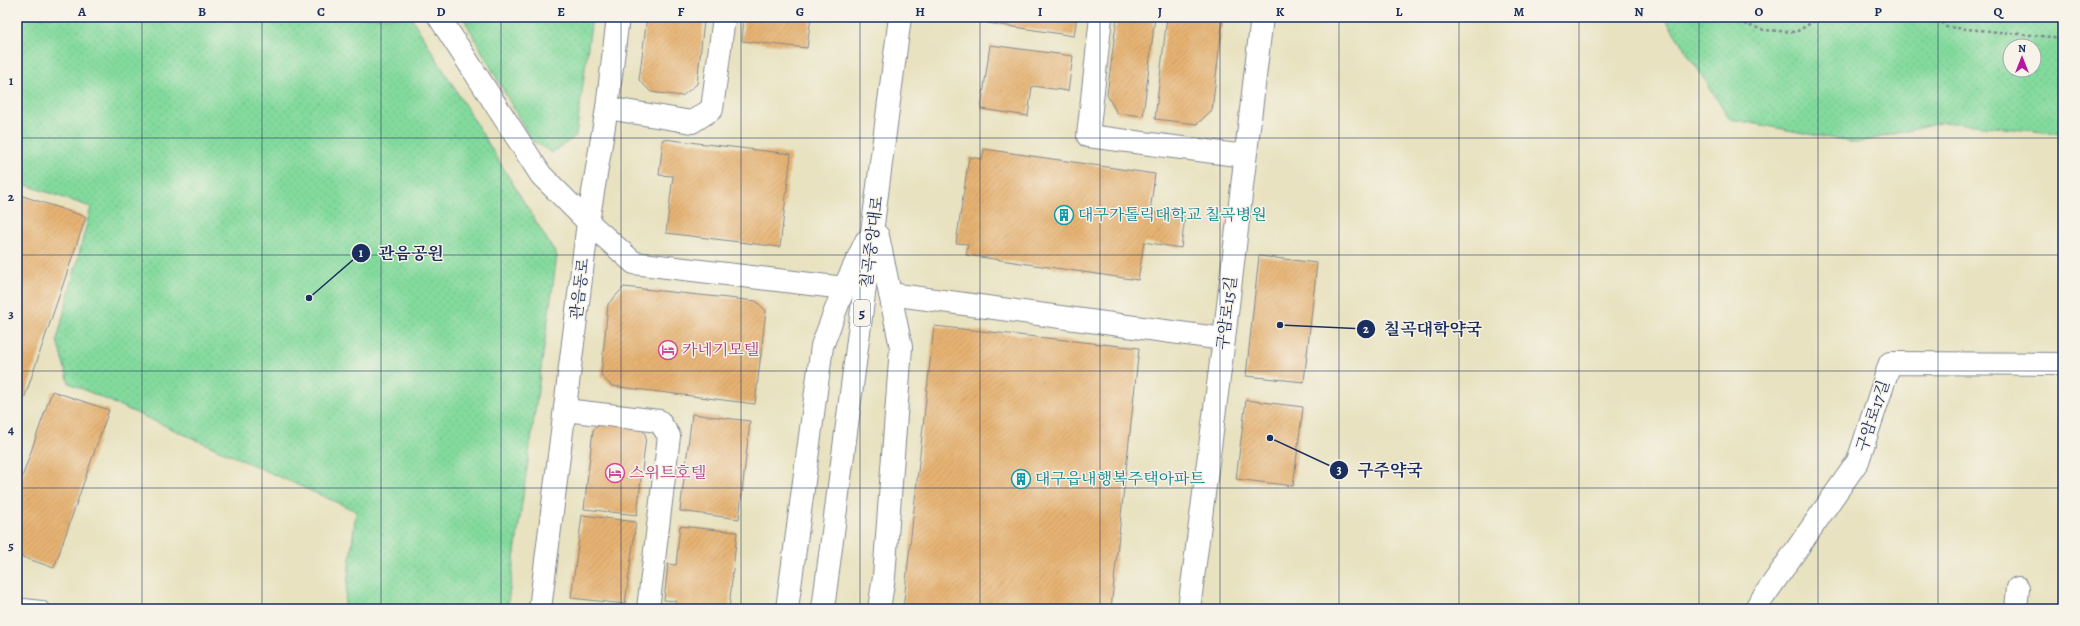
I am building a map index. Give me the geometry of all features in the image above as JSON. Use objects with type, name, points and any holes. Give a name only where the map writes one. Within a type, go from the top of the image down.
[{"type":"street","points":[[439,17],[541,175],[588,222],[634,263],[844,288]]},
{"type":"street","name":"관음동로","points":[[540,609],[588,222],[607,108],[618,17]]},
{"type":"street","points":[[607,108],[692,122],[712,109],[724,17]]},
{"type":"street","name":"칠곡중앙대로","points":[[823,609],[875,221],[900,17]]},
{"type":"street","points":[[1101,17],[1088,136],[1245,156]]},
{"type":"street","name":"구암로15길","points":[[1189,609],[1224,339],[1262,17]]},
{"type":"street","points":[[787,609],[822,346],[844,288],[875,221]]},
{"type":"street","points":[[875,221],[901,347],[884,569],[879,609]]},
{"type":"street","points":[[890,294],[1224,339]]},
{"type":"street","name":"구암로17길","points":[[1755,609],[1858,461],[1890,363],[2063,364]]},
{"type":"street","points":[[565,410],[659,421],[669,436],[648,609]]},
{"type":"lane","points":[[17,609],[41,609]]},
{"type":"path","points":[[1721,17],[1764,30],[1796,32],[1821,17]]},
{"type":"path","points":[[1938,17],[1946,27],[2063,38]]},
{"type":"green space","points":[[17,17],[411,17],[557,256],[507,609],[344,609],[356,511],[69,383],[57,340],[91,207],[17,182]]},
{"type":"green space","points":[[463,17],[592,17],[576,136],[552,153],[531,140]]},
{"type":"green space","points":[[1664,17],[2063,17],[2063,134],[1944,122],[1856,143],[1730,119]]},
{"type":"building","points":[[647,17],[668,17],[704,21],[697,84],[682,96],[651,92],[639,80]]},
{"type":"building","points":[[744,17],[811,17],[807,48],[742,41]]},
{"type":"building","points":[[989,17],[1077,17],[1074,36],[988,23]]},
{"type":"building","points":[[1117,17],[1155,17],[1143,116],[1117,113],[1107,95]]},
{"type":"building","points":[[1167,17],[1223,17],[1212,110],[1197,124],[1155,119]]},
{"type":"building","points":[[990,45],[1073,56],[1068,91],[1032,86],[1028,116],[981,109]]},
{"type":"building","points":[[663,139],[791,154],[780,247],[666,233],[673,176],[659,175]]},
{"type":"building","name":"대구가톨릭대학교 칠곡병원","points":[[984,149],[1155,174],[1150,212],[1185,217],[1181,248],[1144,242],[1138,280],[966,255],[968,244],[956,243],[969,157],[982,159]]},
{"type":"building","points":[[17,194],[86,217],[22,405],[17,404]]},
{"type":"building","points":[[1259,256],[1317,263],[1304,382],[1246,376]]},
{"type":"building","points":[[624,287],[756,301],[766,311],[755,404],[612,386],[601,376],[608,304]]},
{"type":"building","name":"대구읍내행복주택아파트","points":[[934,326],[1139,348],[1111,609],[903,609]]},
{"type":"building","points":[[52,391],[109,410],[54,568],[17,555],[17,492]]},
{"type":"building","points":[[1246,400],[1303,407],[1293,486],[1236,479]]},
{"type":"building","points":[[692,414],[750,421],[739,519],[680,511]]},
{"type":"building","name":"스위트호텔","points":[[603,422],[640,426],[646,436],[637,515],[584,509],[593,430]]},
{"type":"building","points":[[582,515],[636,522],[625,604],[571,598]]},
{"type":"building","points":[[680,526],[737,532],[729,609],[675,606],[676,601],[664,600],[668,564],[676,565]]},
{"type":"place","name":"대구가톨릭대학교 칠곡병원","points":[[1064,215]]},
{"type":"place","name":"관음공원","points":[[309,298]]},
{"type":"place","name":"칠곡대학약국","points":[[1280,325]]},
{"type":"place","name":"카네기모텔","points":[[668,350]]},
{"type":"place","name":"구주약국","points":[[1270,438]]},
{"type":"place","name":"스위트호텔","points":[[615,473]]},
{"type":"place","name":"대구읍내행복주택아파트","points":[[1021,479]]}]
